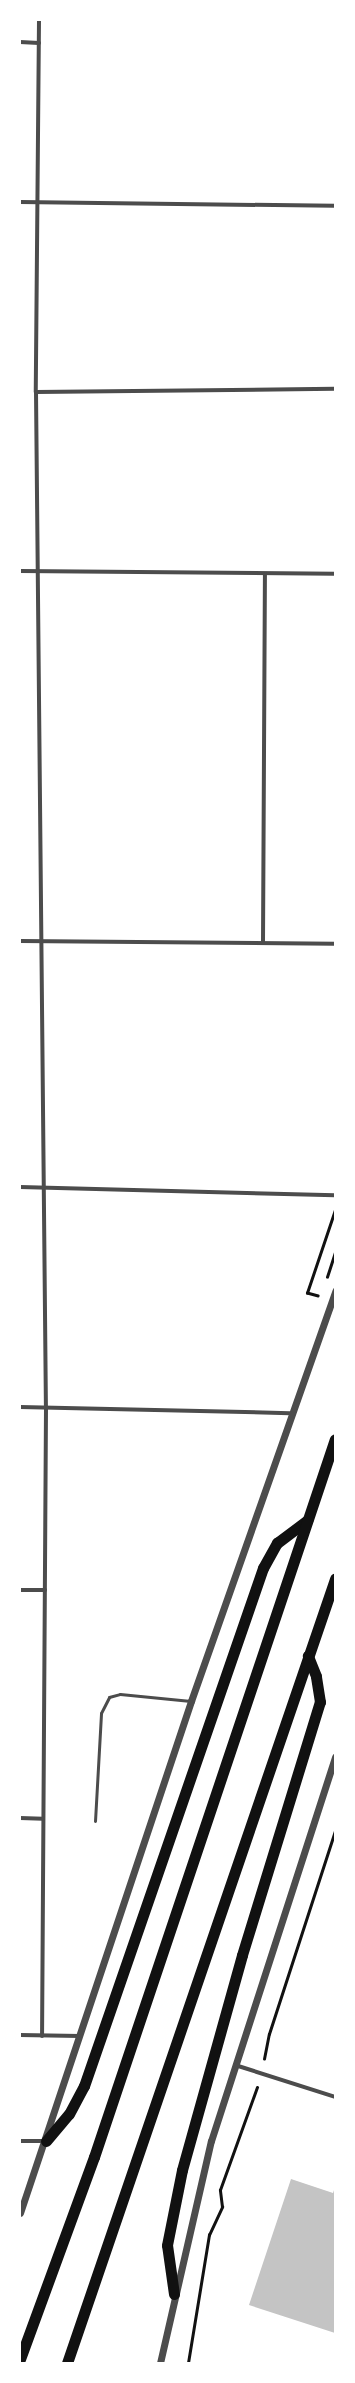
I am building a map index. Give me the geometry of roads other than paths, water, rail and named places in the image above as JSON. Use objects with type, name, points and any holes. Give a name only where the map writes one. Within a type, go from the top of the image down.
[{"type":"highway","points":[[20,2359],[94,2158],[240,1715],[335,1439]]},
{"type":"highway","points":[[46,2141],[69,2114],[82,2091],[263,1568],[277,1543],[307,1520]]},
{"type":"highway","points":[[67,2363],[335,1579]]},
{"type":"highway","points":[[174,2294],[166,2245],[182,2170],[242,1955],[320,1702],[316,1676],[308,1656]]},
{"type":"street","points":[[39,20],[36,201],[36,392],[39,571],[40,942],[45,1188],[46,1408],[42,2036]]},
{"type":"street","points":[[20,42],[39,43]]},
{"type":"street","points":[[20,202],[36,201],[335,206]]},
{"type":"street","points":[[36,392],[335,388]]},
{"type":"street","points":[[20,571],[335,574]]},
{"type":"street","points":[[263,943],[265,574]]},
{"type":"street","points":[[20,941],[335,944]]},
{"type":"street","points":[[20,1187],[335,1195]]},
{"type":"street","points":[[20,2213],[81,2036],[190,1701],[290,1413],[335,1291]]},
{"type":"street","points":[[20,1407],[290,1413]]},
{"type":"street","points":[[20,1590],[45,1590]]},
{"type":"street","points":[[160,2363],[174,2294],[211,2141],[234,2065],[335,1757]]},
{"type":"street","points":[[20,1818],[43,1819]]},
{"type":"street","points":[[20,2035],[81,2036]]},
{"type":"street","points":[[234,2065],[262,2072],[335,2097]]},
{"type":"street","points":[[20,2140],[46,2141]]},
{"type":"lane","points":[[95,1821],[101,1713],[109,1697],[120,1694],[190,1701]]}]
